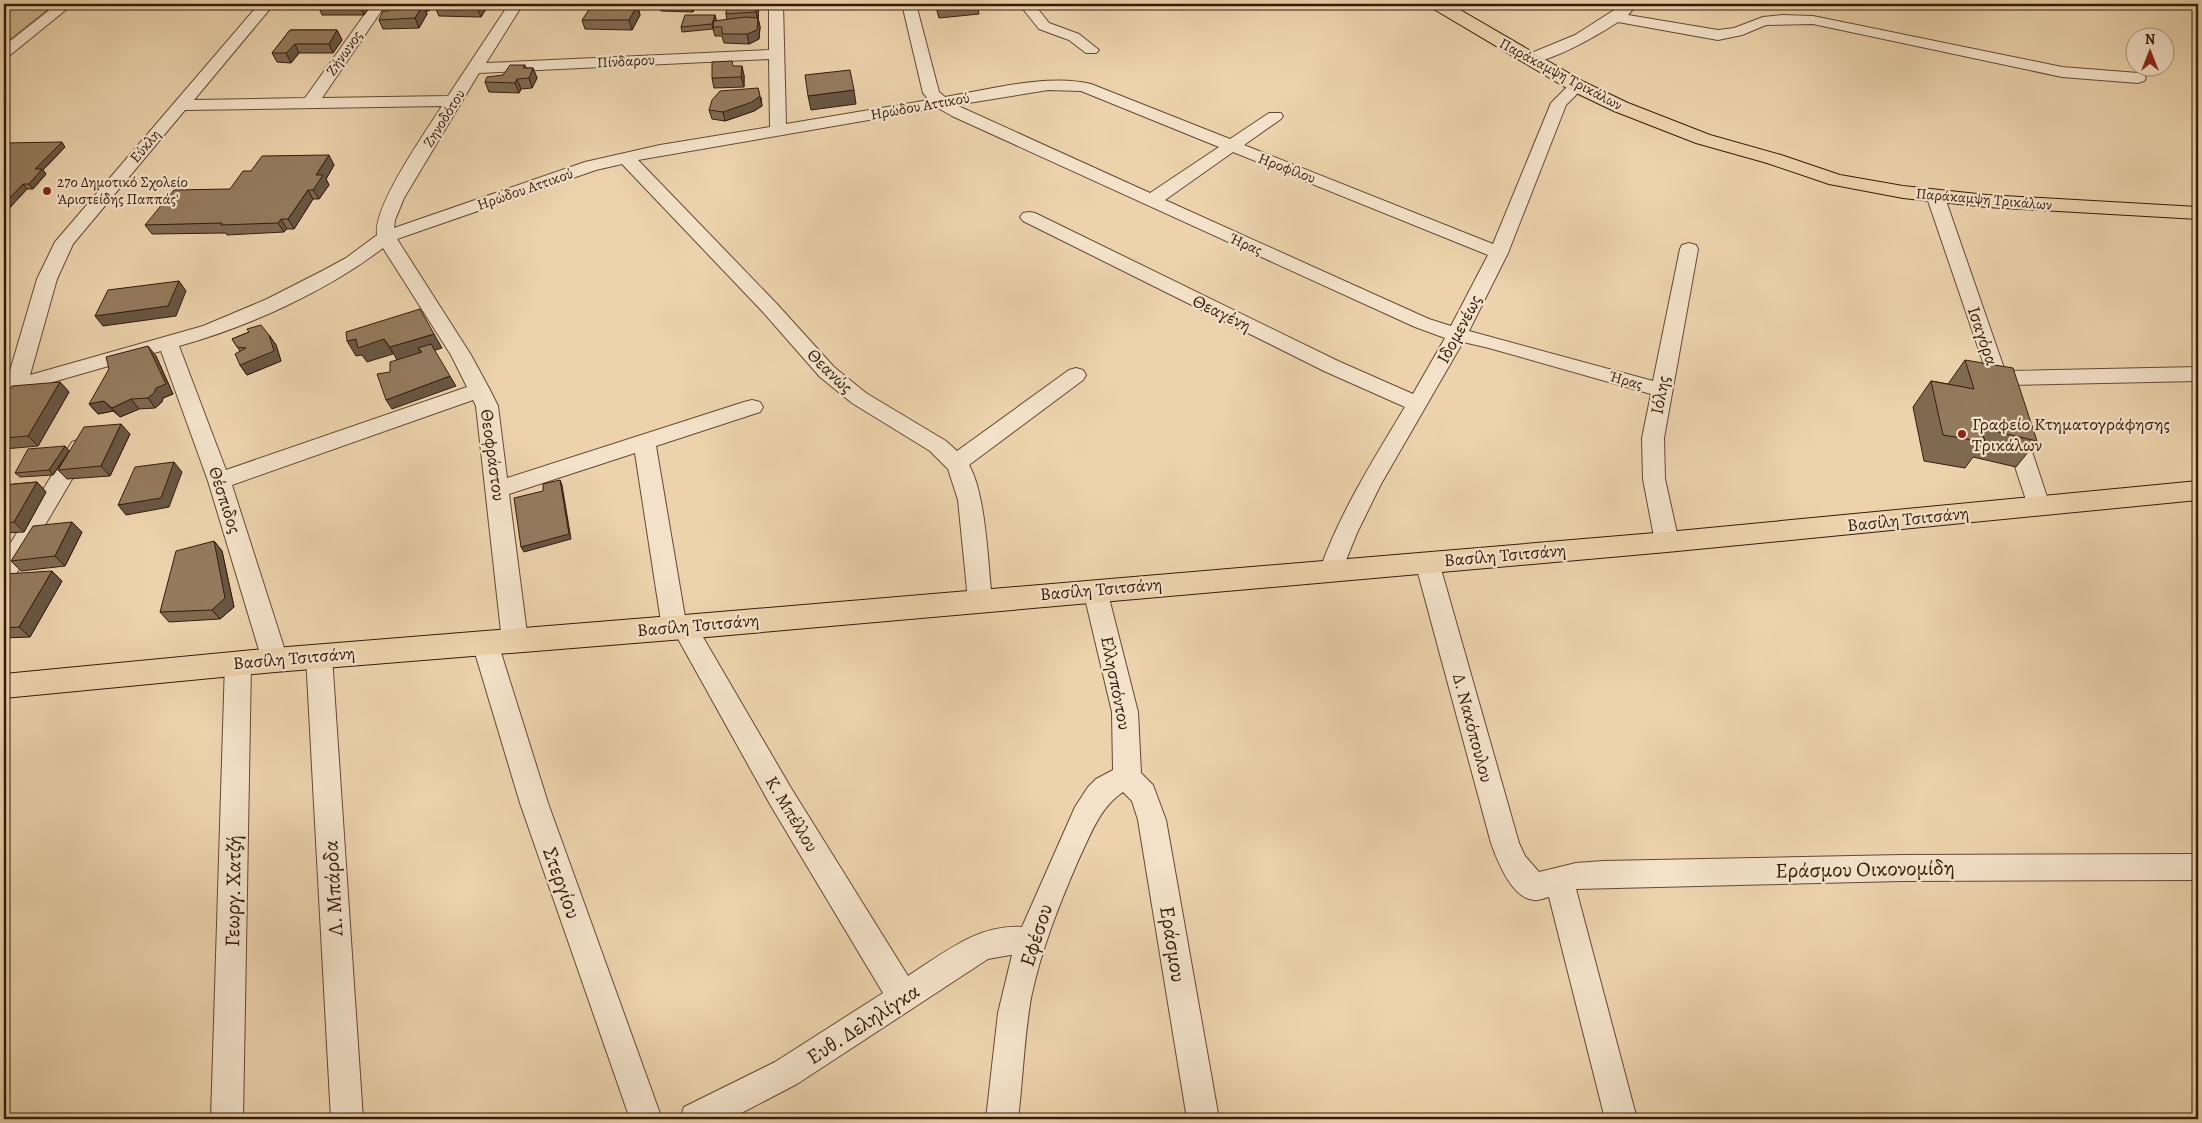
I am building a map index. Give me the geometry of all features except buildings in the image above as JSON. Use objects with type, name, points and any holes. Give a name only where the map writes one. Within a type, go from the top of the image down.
[{"type":"main road","name":"Παράκαμψη Τρικάλων","points":[[1438,4],[1577,86],[1661,124],[1836,180],[1987,201],[2198,213]]},
{"type":"main road","name":"Παράκαμψη Τρικάλων","points":[[1774,159],[1946,182],[2198,196]]},
{"type":"main road","points":[[2154,210],[2198,222]]},
{"type":"main road","name":"Βασίλη Τσιτσάνη","points":[[4,686],[238,663],[1667,542],[2198,490]]},
{"type":"street","points":[[4,53],[66,4]]},
{"type":"street","name":"Εύκλη","points":[[10,388],[47,279],[64,242],[267,4]]},
{"type":"street","name":"Ζήνωνος","points":[[310,103],[379,4]]},
{"type":"street","name":"Ζηνοδότου","points":[[386,237],[386,220],[395,198],[453,101],[516,4]]},
{"type":"street","points":[[776,4],[778,130]]},
{"type":"street","name":"Ήρας","points":[[909,4],[929,88],[941,103],[958,113],[1396,312],[1458,335],[1491,342],[1661,390]]},
{"type":"street","points":[[1026,4],[1044,26],[1074,37],[1091,50]]},
{"type":"street","points":[[1529,59],[1568,46],[1633,4]]},
{"type":"street","points":[[1615,17],[1718,35],[1737,32],[1763,21],[1782,19],[1813,20],[2042,68],[2082,75],[2124,77]]},
{"type":"street","name":"Πίνδαρου","points":[[475,68],[776,54]]},
{"type":"street","name":"Ηρώδου Αττικού","points":[[10,388],[210,330],[274,303],[353,262],[386,237],[557,177],[625,157],[1041,86],[1075,85]]},
{"type":"street","name":"Ηροφίλου","points":[[1075,85],[1499,253]]},
{"type":"street","name":"Ιδομενέως","points":[[1332,570],[1345,533],[1370,483],[1458,335],[1499,253],[1553,116],[1564,97],[1577,86]]},
{"type":"street","points":[[180,105],[453,101]]},
{"type":"street","points":[[1151,201],[1275,116]]},
{"type":"street","name":"Θεανώς","points":[[625,157],[769,307],[827,372],[859,398],[938,446],[956,463],[962,473],[969,500],[980,600]]},
{"type":"street","name":"Ισαγόρα","points":[[1935,195],[2039,506]]},
{"type":"street","name":"Θεαγένη","points":[[1029,217],[1331,366],[1417,404]]},
{"type":"street","name":"Θεοφράστου","points":[[386,237],[418,291],[461,355],[480,390],[489,416],[515,640]]},
{"type":"street","name":"Ιόλης","points":[[1667,542],[1653,468],[1653,438],[1689,249]]},
{"type":"street","name":"Θέσπιδος","points":[[168,343],[219,481],[275,660]]},
{"type":"street","points":[[1997,378],[2198,374]]},
{"type":"street","points":[[956,463],[1076,375]]},
{"type":"street","points":[[219,481],[480,390]]},
{"type":"street","points":[[498,489],[752,406]]},
{"type":"street","points":[[4,574],[90,430]]},
{"type":"street","name":"Κ. Μπέλλου","points":[[644,442],[679,627],[904,998]]},
{"type":"street","name":"Δ. Νακόπουλου","points":[[1427,562],[1505,843],[1514,864],[1547,883],[1621,1119]]},
{"type":"street","name":"Ελλησπόντου","points":[[1096,590],[1125,712],[1127,777]]},
{"type":"street","name":"Στεργίου","points":[[485,643],[534,803],[646,1119]]},
{"type":"street","name":"Λ. Μπάρδα","points":[[319,656],[347,1119]]},
{"type":"street","name":"Γεωργ. Χατζή","points":[[227,1119],[238,663]]},
{"type":"street","name":"Εφέσου","points":[[1002,1119],[1016,998],[1044,905],[1088,812],[1106,787],[1119,779],[1127,777]]},
{"type":"street","name":"Εράσμου","points":[[1127,777],[1143,794],[1152,820],[1203,1119]]},
{"type":"street","name":"Εράσμου Οικονομίδη","points":[[1547,883],[1603,874],[1902,868],[2198,867]]},
{"type":"street","name":"Ευθ. Δεληλίγκα","points":[[696,1119],[786,1072],[988,943],[1006,939],[1032,942]]},
{"type":"shaded area","points":[[4,4],[55,4],[4,44]]},
{"type":"place","name":"27ο Δημοτικό Σχολείο 'Αριστείδης Παππάς'","points":[[47,191]]},
{"type":"place","name":"Γραφείο Κτηματογράφησης Τρικάλων","points":[[1962,434]]}]
